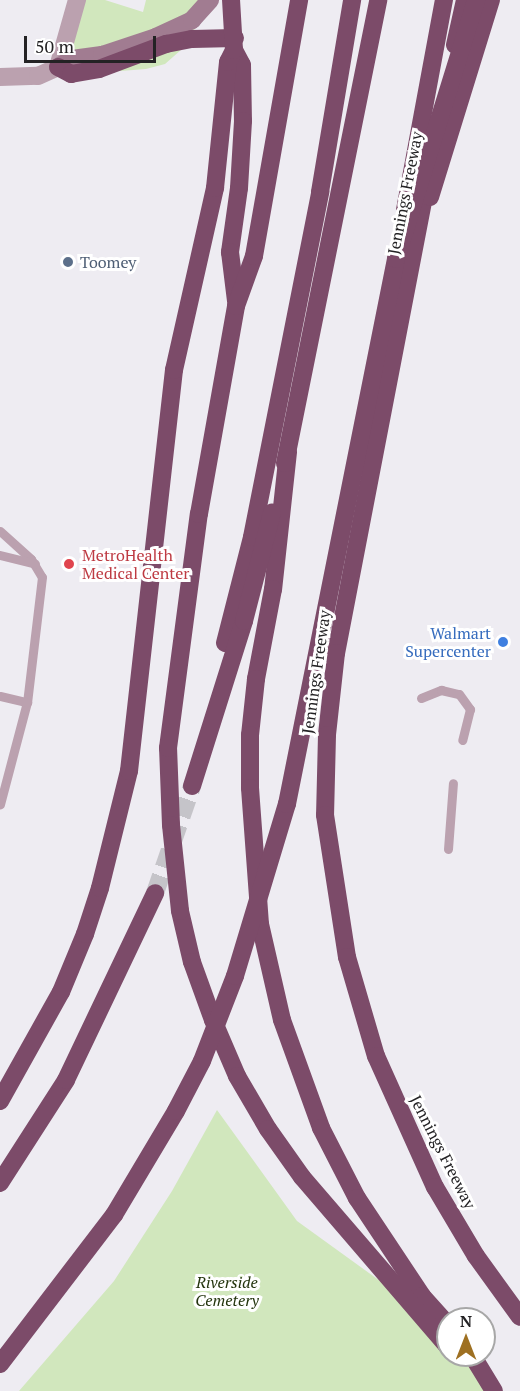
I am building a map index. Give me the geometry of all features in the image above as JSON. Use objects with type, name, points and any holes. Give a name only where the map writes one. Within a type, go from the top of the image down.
[{"type":"highway","points":[[231,0],[235,44],[242,65],[243,121],[239,188],[230,252],[236,306]]},
{"type":"highway","points":[[298,0],[254,256],[236,306],[198,526],[168,748],[173,869],[192,962],[237,1076],[268,1129],[302,1178],[436,1333]]},
{"type":"highway","points":[[226,680],[224,649],[252,537],[320,192],[352,0]]},
{"type":"highway","points":[[192,786],[226,680],[288,452],[378,0]]},
{"type":"highway","points":[[0,1364],[36,1321],[114,1215],[176,1111],[202,1061],[235,976],[287,804],[396,259],[444,0]]},
{"type":"highway","name":"Jennings Freeway","points":[[465,0],[336,653],[327,735],[325,815],[347,957],[376,1056],[435,1187],[476,1256],[520,1317]]},
{"type":"highway","points":[[396,259],[476,0]]},
{"type":"highway","points":[[415,248],[491,0]]},
{"type":"highway","points":[[58,67],[71,74],[99,69],[166,44],[192,39],[235,44]]},
{"type":"highway","points":[[0,1101],[61,992],[85,934],[100,888],[129,771],[174,370],[215,188],[228,62],[235,44]]},
{"type":"highway","points":[[288,452],[273,589],[256,679],[250,735],[250,788],[260,924],[285,1030],[321,1128],[357,1198],[422,1296],[436,1312]]},
{"type":"highway","points":[[0,1183],[66,1080],[155,894]]},
{"type":"highway","points":[[0,1358],[36,1321]]},
{"type":"highway","points":[[469,1367],[489,1385]]},
{"type":"highway","points":[[479,1367],[489,1385]]},
{"type":"street","points":[[58,67],[77,0]]},
{"type":"street","points":[[0,77],[38,76],[72,59],[102,55],[156,37],[192,20],[210,0]]},
{"type":"lane","points":[[0,531],[36,564],[42,577],[27,702],[0,804]]},
{"type":"lane","points":[[0,555],[36,564]]},
{"type":"lane","points":[[421,698],[441,690],[459,694],[470,709],[462,740]]},
{"type":"lane","points":[[0,696],[27,702]]},
{"type":"lane","points":[[448,849],[453,783]]},
{"type":"green space","points":[[77,0],[105,0],[143,12],[146,0],[205,0],[190,42],[165,64],[146,69],[56,76]]},
{"type":"green space","name":"Riverside Cemetery","points":[[217,1110],[297,1221],[405,1299],[436,1339],[436,1367],[471,1367],[493,1391],[19,1391],[114,1281],[172,1191]]},
{"type":"tunnel","points":[[155,893],[192,786]]},
{"type":"place","name":"Toomey","points":[[68,262]]},
{"type":"place","name":"MetroHealth Medical Center","points":[[69,564]]},
{"type":"place","name":"Walmart Supercenter","points":[[503,642]]}]
